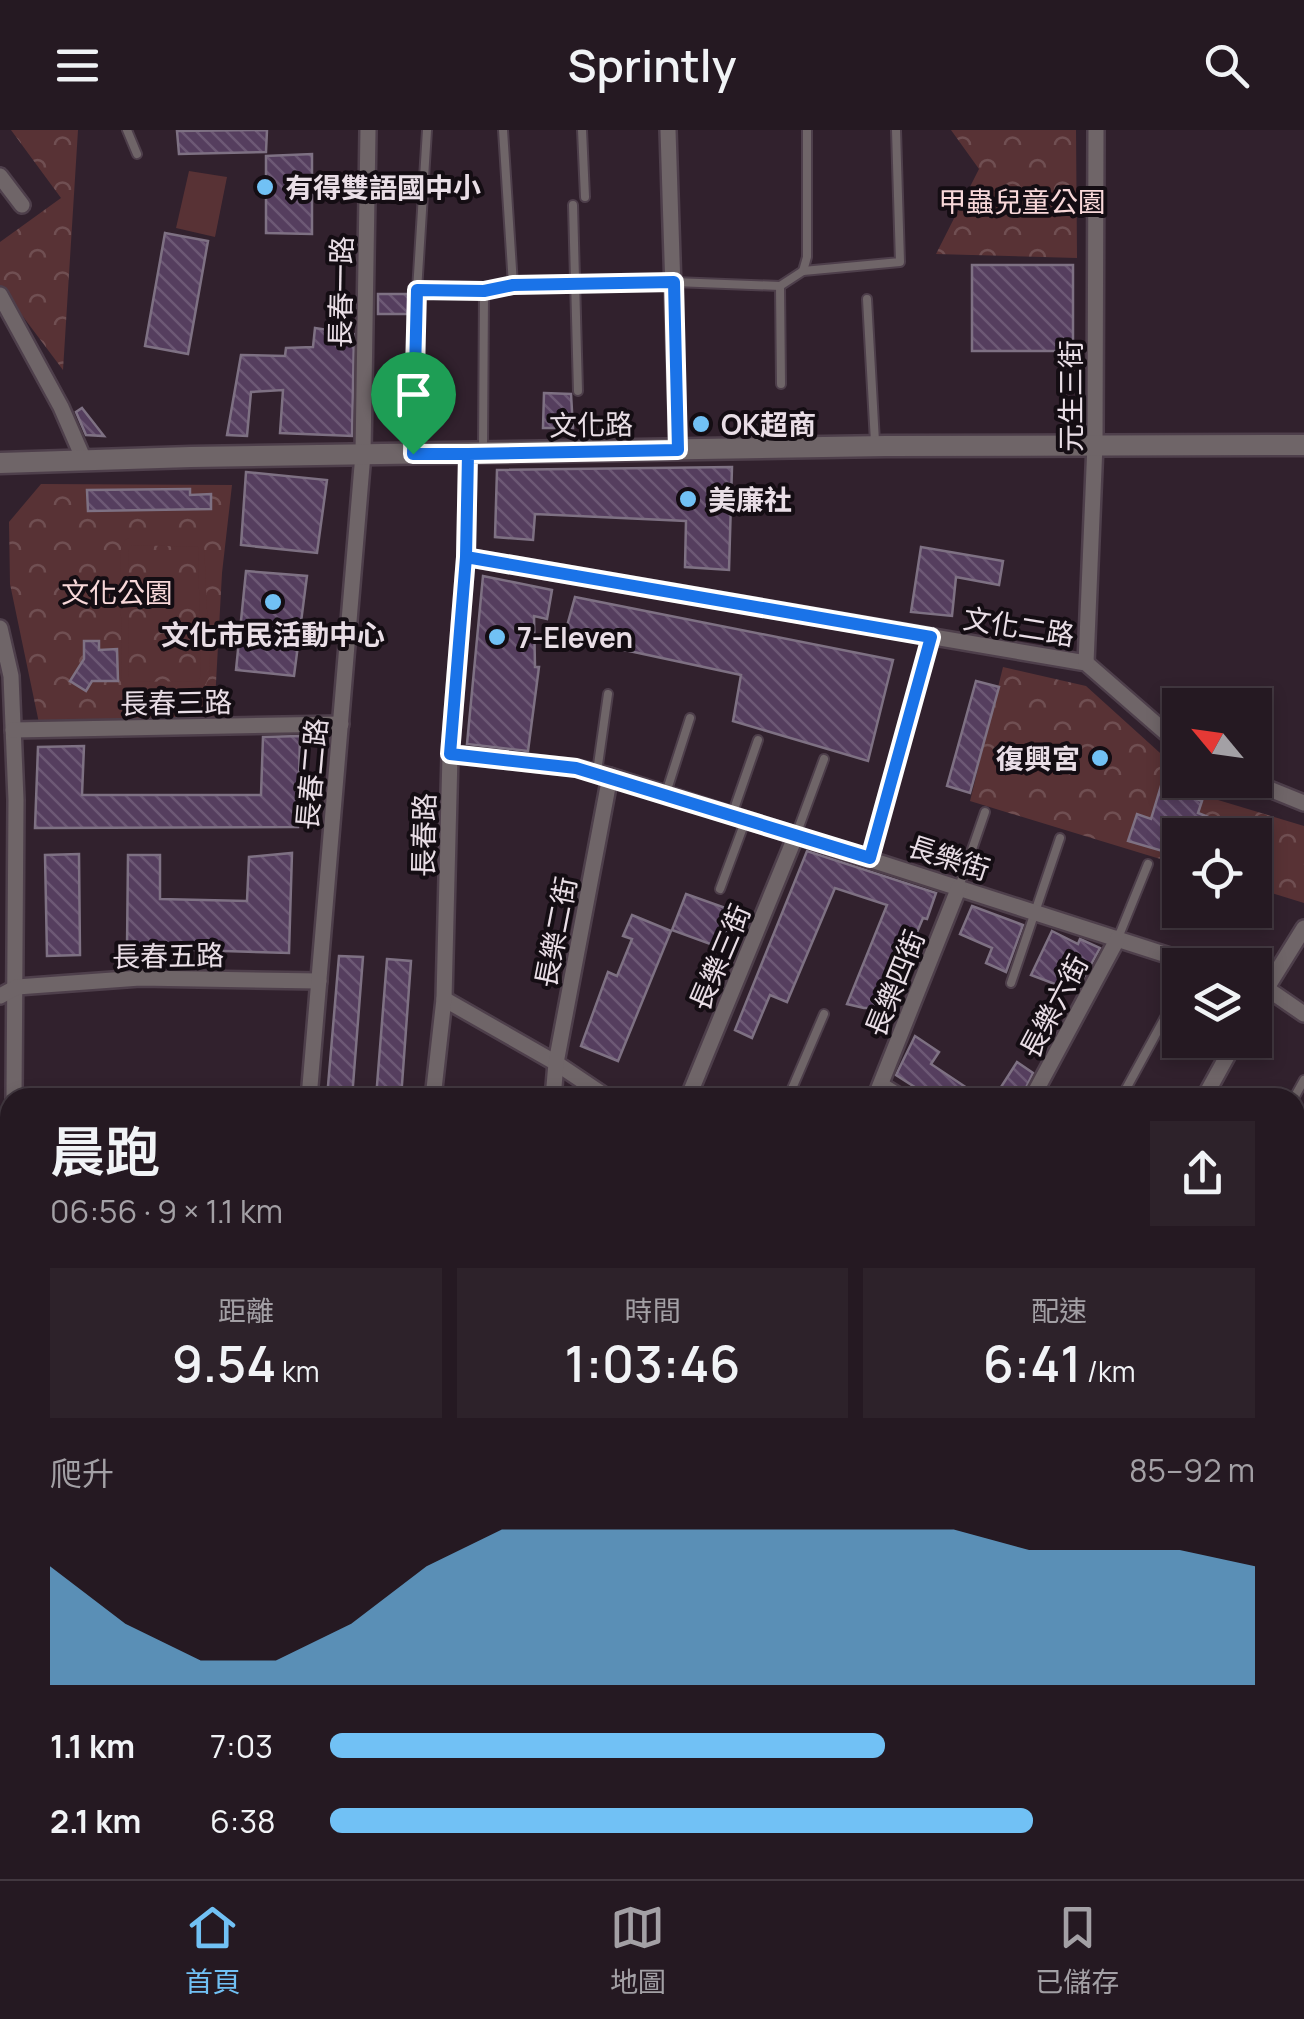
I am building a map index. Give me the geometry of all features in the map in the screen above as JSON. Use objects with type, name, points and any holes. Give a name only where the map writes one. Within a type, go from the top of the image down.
[{"type":"street","name":"長春一路","points":[[362,454],[368,130]]},
{"type":"street","points":[[668,130],[678,450]]},
{"type":"street","name":"元生三街","points":[[1086,663],[1096,444],[1096,130]]},
{"type":"street","points":[[0,176],[22,205]]},
{"type":"street","points":[[0,294],[61,407],[84,460]]},
{"type":"street","name":"文化路","points":[[0,463],[875,446],[1304,445]]},
{"type":"street","name":"長春二路","points":[[311,1088],[362,454]]},
{"type":"street","name":"長春路","points":[[434,1088],[444,998],[450,754],[476,454]]},
{"type":"street","name":"文化二路","points":[[466,557],[1086,663],[1162,729]]},
{"type":"street","points":[[0,631],[11,676],[6,730],[16,800],[14,1088]]},
{"type":"street","name":"長春三路","points":[[6,730],[341,724]]},
{"type":"street","name":"長樂街","points":[[450,754],[603,774],[1162,953]]},
{"type":"street","name":"長樂二街","points":[[554,1088],[603,774]]},
{"type":"street","points":[[1272,790],[1304,803]]},
{"type":"street","name":"長樂三街","points":[[692,1088],[796,835]]},
{"type":"street","name":"長樂四街","points":[[879,1088],[959,887]]},
{"type":"street","points":[[1272,971],[1304,928]]},
{"type":"street","name":"長樂六街","points":[[1037,1088],[1118,938]]},
{"type":"street","name":"長春五路","points":[[17,987],[140,978],[320,981]]},
{"type":"street","points":[[0,996],[17,987]]},
{"type":"street","points":[[1272,993],[1304,1014]]},
{"type":"street","points":[[444,998],[594,1088]]},
{"type":"street","points":[[1209,1088],[1226,1058]]},
{"type":"lane","points":[[127,130],[137,154]]},
{"type":"lane","points":[[413,454],[417,290],[428,130]]},
{"type":"lane","points":[[503,130],[513,285]]},
{"type":"lane","points":[[582,130],[585,198]]},
{"type":"lane","points":[[803,271],[807,257],[807,130]]},
{"type":"lane","points":[[417,290],[484,291],[513,285],[674,282],[780,286],[803,271],[900,262],[896,130]]},
{"type":"lane","points":[[573,205],[578,392]]},
{"type":"lane","points":[[780,286],[782,384]]},
{"type":"lane","points":[[476,454],[484,291]]},
{"type":"lane","points":[[867,299],[875,446]]},
{"type":"lane","points":[[870,858],[931,637]]},
{"type":"lane","points":[[603,774],[608,694]]},
{"type":"lane","points":[[666,794],[690,718]]},
{"type":"lane","points":[[720,889],[758,740]]},
{"type":"lane","points":[[796,835],[824,759]]},
{"type":"lane","points":[[0,808],[16,800]]},
{"type":"lane","points":[[959,887],[985,812]]},
{"type":"lane","points":[[1010,984],[1060,838]]},
{"type":"lane","points":[[1118,938],[1148,864]]},
{"type":"lane","points":[[0,892],[16,884]]},
{"type":"lane","points":[[792,1088],[824,1014]]},
{"type":"lane","points":[[1127,1088],[1162,1024]]},
{"type":"green space","points":[[11,130],[78,130],[63,370],[0,286],[0,242],[61,198]]},
{"type":"green space","name":"甲蟲兒童公園","points":[[951,130],[1076,130],[1077,258],[936,254],[979,169]]},
{"type":"green space","points":[[189,171],[227,177],[215,237],[176,228]]},
{"type":"green space","name":"文化公園","points":[[41,484],[232,485],[222,573],[214,719],[39,723],[10,584],[9,522]]},
{"type":"green space","points":[[197,537],[204,543],[210,675],[199,690],[134,689],[122,681],[120,552],[125,540]],"holes":[[[132,545],[198,547],[201,675],[198,681],[133,682],[129,678],[128,550]]]},
{"type":"green space","points":[[1003,667],[1086,686],[1162,755],[1162,798],[1211,798],[1304,826],[1304,903],[1272,893],[1272,818],[1162,818],[1162,860],[970,801]]},
{"type":"building","points":[[267,130],[266,152],[179,154],[177,131]]},
{"type":"building","points":[[312,154],[312,234],[266,233],[266,156]]},
{"type":"building","points":[[165,233],[208,241],[188,354],[145,346]]},
{"type":"building","points":[[972,265],[1073,265],[1073,351],[972,351]]},
{"type":"building","points":[[378,294],[409,294],[409,314],[378,314]]},
{"type":"building","points":[[315,328],[354,334],[352,436],[280,433],[283,390],[251,392],[247,436],[227,435],[241,355],[285,356],[286,348],[313,347]]},
{"type":"building","points":[[544,393],[571,394],[573,428],[543,428]]},
{"type":"building","points":[[82,408],[104,436],[86,435],[76,412]]},
{"type":"building","points":[[732,467],[729,570],[685,567],[686,521],[535,514],[533,540],[495,537],[497,470]]},
{"type":"building","points":[[246,472],[327,480],[317,553],[241,545]]},
{"type":"building","points":[[190,489],[190,495],[211,494],[211,509],[88,511],[87,490]]},
{"type":"building","points":[[921,547],[1003,561],[999,585],[956,577],[952,616],[911,612]]},
{"type":"building","name":"文化市民活動中心","points":[[246,571],[307,576],[294,676],[236,670]]},
{"type":"building","points":[[483,576],[552,590],[547,619],[534,616],[535,667],[539,667],[528,751],[467,744]]},
{"type":"building","points":[[575,597],[893,660],[868,761],[733,721],[741,675],[564,637]]},
{"type":"building","points":[[84,641],[99,641],[99,650],[117,649],[118,681],[92,681],[86,691],[70,681],[84,659]]},
{"type":"building","points":[[976,681],[999,687],[970,793],[947,786]]},
{"type":"building","points":[[300,736],[298,827],[35,828],[38,747],[84,746],[82,795],[261,795],[263,737]]},
{"type":"building","points":[[1161,786],[1162,798],[1202,801],[1198,813],[1211,818],[1162,818],[1162,851],[1128,841],[1137,814],[1151,819]]},
{"type":"building","points":[[807,851],[936,893],[885,1008],[864,1008],[847,1004],[887,905],[835,888],[787,1002],[770,995],[752,1038],[735,1030]]},
{"type":"building","points":[[292,853],[289,953],[127,948],[128,855],[160,855],[160,899],[247,901],[249,857]]},
{"type":"building","points":[[79,854],[80,955],[47,956],[45,855]]},
{"type":"building","points":[[686,894],[734,911],[721,948],[672,930]]},
{"type":"building","points":[[972,906],[1023,925],[1006,972],[986,963],[992,948],[960,934]]},
{"type":"building","points":[[632,915],[671,931],[618,1061],[581,1046],[608,972],[617,976],[632,939],[623,936]]},
{"type":"building","points":[[1052,931],[1078,944],[1080,939],[1100,948],[1076,992],[1031,975]]},
{"type":"building","points":[[339,956],[363,957],[353,1088],[328,1088]]},
{"type":"building","points":[[387,959],[411,961],[402,1088],[377,1088]]},
{"type":"building","points":[[915,1036],[939,1052],[931,1064],[967,1088],[916,1088],[896,1075]]},
{"type":"building","points":[[1017,1062],[1033,1073],[1026,1088],[1000,1088]]},
{"type":"place","name":"有得雙語國中小","points":[[265,187]]},
{"type":"place","name":"OK超商","points":[[701,424]]},
{"type":"place","name":"美廉社","points":[[688,499]]},
{"type":"place","name":"文化市民活動中心","points":[[273,602]]},
{"type":"place","name":"7-Eleven","points":[[497,637]]},
{"type":"place","name":"復興宮","points":[[1100,758]]},
{"type":"route","points":[[413,454],[417,290],[484,291],[513,285],[674,282],[678,450],[468,454],[466,557],[931,637],[870,858],[610,776],[576,768],[450,754],[466,557],[468,454],[413,454]]}]
